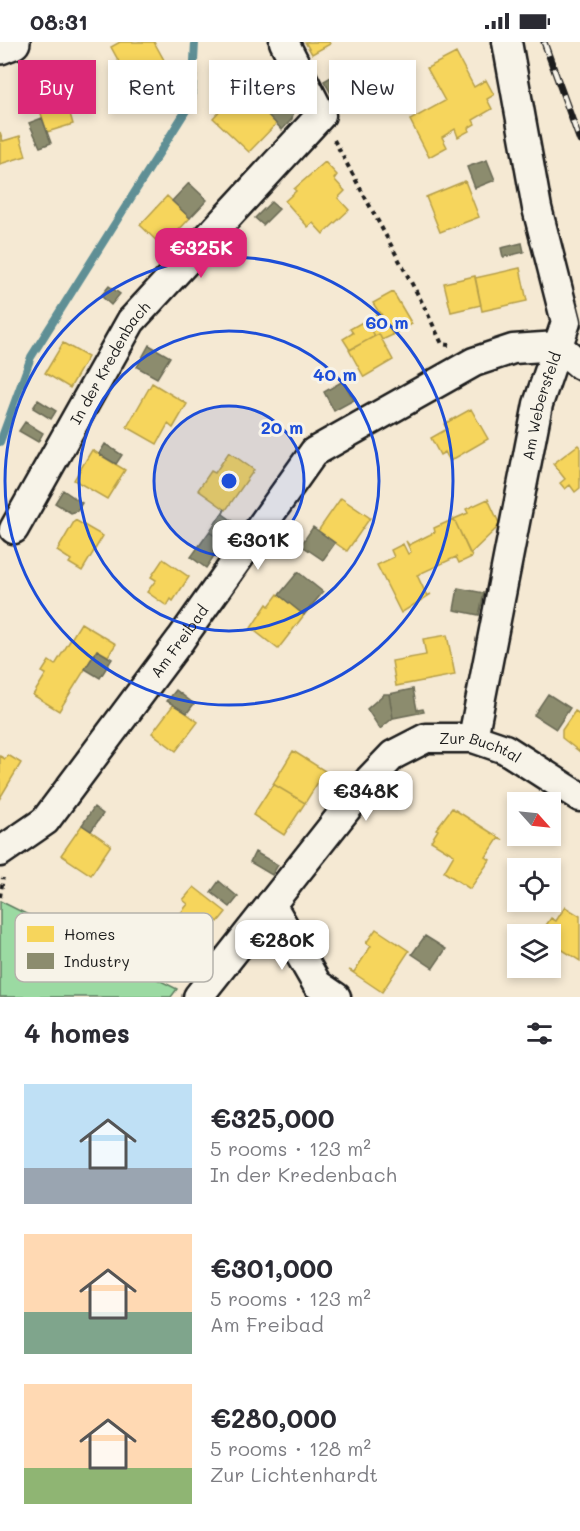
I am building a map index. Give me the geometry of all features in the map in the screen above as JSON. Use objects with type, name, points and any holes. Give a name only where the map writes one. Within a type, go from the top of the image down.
[{"type":"main road","points":[[0,47],[14,42]]},
{"type":"street","points":[[284,42],[321,115]]},
{"type":"street","name":"Am Webersfeld","points":[[473,738],[537,404],[566,322],[537,208],[507,42]]},
{"type":"street","name":"In der Kredenbach","points":[[14,529],[131,321],[321,115]]},
{"type":"street","points":[[558,346],[580,365]]},
{"type":"street","name":"Am Freibad","points":[[0,852],[45,821],[181,639],[314,452],[460,368],[513,349],[558,346]]},
{"type":"street","name":"Zur Buchtal","points":[[213,978],[370,779],[393,755],[426,738],[473,738],[505,749],[580,797]]},
{"type":"street","points":[[271,904],[324,993]]},
{"type":"street","name":"Zur Buchtal","points":[[198,997],[210,982]]},
{"type":"path","points":[[321,115],[424,306],[442,344],[475,347],[492,356]]},
{"type":"green space","points":[[0,901],[24,913],[15,913],[15,982],[163,982],[177,989],[171,997],[0,997]]},
{"type":"building: Homes","points":[[120,42],[154,42],[164,60],[118,60],[111,47]]},
{"type":"building: Homes","points":[[305,42],[329,42],[330,44],[312,54]]},
{"type":"building: Homes","points":[[456,53],[474,87],[486,80],[494,95],[487,99],[492,109],[473,120],[475,124],[468,128],[469,131],[458,137],[455,129],[442,137],[447,147],[429,157],[410,120],[445,101],[427,68]]},
{"type":"building: Homes","points":[[41,114],[70,114],[73,124],[47,132]]},
{"type":"building: Homes","points":[[217,114],[267,114],[277,123],[249,152],[213,118]]},
{"type":"building: Homes","points":[[0,132],[3,141],[20,136],[26,156],[0,164]]},
{"type":"building: Homes","points":[[325,162],[337,175],[334,179],[345,191],[338,198],[349,210],[323,234],[313,223],[308,227],[285,201],[296,191],[294,189]]},
{"type":"building: Homes","points":[[465,181],[479,217],[440,232],[426,197]]},
{"type":"building: Homes","points":[[167,196],[190,218],[163,247],[140,225]]},
{"type":"building: Homes","points":[[520,268],[527,301],[482,311],[475,278]]},
{"type":"building: Homes","points":[[475,276],[481,305],[451,312],[444,283]]},
{"type":"building: Homes","points":[[393,292],[412,324],[393,335],[373,303]]},
{"type":"building: Homes","points":[[380,312],[393,335],[382,340],[379,334],[375,336],[366,320]]},
{"type":"building: Homes","points":[[366,320],[375,336],[350,350],[343,339],[353,333],[350,329]]},
{"type":"building: Homes","points":[[379,334],[393,360],[364,377],[349,350]]},
{"type":"building: Homes","points":[[63,343],[88,357],[70,388],[45,373]]},
{"type":"building: Homes","points":[[152,383],[187,404],[173,428],[168,424],[157,444],[127,427]]},
{"type":"building: Homes","points":[[471,409],[488,439],[450,461],[445,452],[440,455],[431,438],[447,429],[444,424]]},
{"type":"building: Homes","points":[[578,445],[580,447],[580,488],[575,492],[570,485],[565,489],[560,483],[565,479],[553,464]]},
{"type":"building: Homes","points":[[92,450],[125,470],[107,499],[74,480]]},
{"type":"building: Homes","points":[[229,452],[254,470],[226,510],[198,490],[211,471],[215,473]]},
{"type":"building: Homes","points":[[341,498],[370,518],[347,551],[318,531]]},
{"type":"building: Homes","points":[[488,499],[500,525],[470,554],[454,519],[468,513],[466,509]]},
{"type":"building: Homes","points":[[454,519],[472,557],[459,563],[456,557],[417,575],[427,596],[431,594],[401,613],[377,565],[394,557],[391,550],[403,544],[408,554],[411,552],[406,541],[409,545],[435,532],[434,528]]},
{"type":"building: Homes","points":[[75,520],[103,536],[82,571],[69,563],[71,560],[57,551]]},
{"type":"building: Homes","points":[[163,559],[189,577],[167,606],[147,592],[156,580],[151,577]]},
{"type":"building: Homes","points":[[278,594],[304,615],[278,649],[251,628],[267,604],[269,606]]},
{"type":"building: Homes","points":[[81,623],[116,644],[108,656],[97,650],[59,711],[33,695],[46,674],[42,672],[49,661],[55,665]]},
{"type":"building: Homes","points":[[447,635],[455,675],[396,686],[392,661],[426,655],[423,639]]},
{"type":"building: Homes","points":[[174,704],[198,722],[176,751],[152,733]]},
{"type":"building: Homes","points":[[575,711],[580,714],[580,752],[562,738],[562,730]]},
{"type":"building: Homes","points":[[293,751],[325,771],[305,803],[273,784]]},
{"type":"building: Homes","points":[[8,755],[21,763],[0,798],[0,756],[5,759]]},
{"type":"building: Homes","points":[[273,784],[305,803],[284,835],[253,815]]},
{"type":"building: Homes","points":[[452,808],[503,840],[498,839],[486,857],[490,860],[470,889],[444,872],[454,855],[431,841],[438,830],[436,829]]},
{"type":"building: Homes","points":[[82,825],[111,845],[91,875],[61,855]]},
{"type":"building: Homes","points":[[194,887],[226,912],[218,922],[215,919],[213,922],[213,913],[181,913],[188,904],[183,900]]},
{"type":"building: Homes","points":[[565,907],[580,916],[580,961],[561,949],[561,924],[547,924],[551,918],[556,921]]},
{"type":"building: Homes","points":[[376,929],[409,951],[382,992],[349,970],[354,972],[371,946],[366,943]]},
{"type":"building: Industry","points":[[329,78],[329,90],[324,81]]},
{"type":"building: Industry","points":[[267,114],[293,114],[292,119],[282,130]]},
{"type":"building: Industry","points":[[42,118],[51,143],[40,147],[29,123]]},
{"type":"building: Industry","points":[[487,160],[495,180],[475,188],[467,167]]},
{"type":"building: Industry","points":[[189,183],[207,200],[190,218],[172,201]]},
{"type":"building: Industry","points":[[271,202],[279,209],[263,225],[255,218]]},
{"type":"building: Industry","points":[[522,243],[524,252],[503,257],[501,248]]},
{"type":"building: Industry","points":[[109,286],[120,294],[111,305],[101,296]]},
{"type":"building: Industry","points":[[149,345],[170,357],[157,378],[137,367]]},
{"type":"building: Industry","points":[[343,381],[354,400],[334,411],[324,392]]},
{"type":"building: Industry","points":[[38,400],[56,411],[51,419],[33,408]]},
{"type":"building: Industry","points":[[25,422],[43,433],[38,442],[19,431]]},
{"type":"building: Industry","points":[[105,444],[122,455],[116,464],[99,454]]},
{"type":"building: Industry","points":[[63,490],[82,503],[77,511],[71,513],[55,503]]},
{"type":"building: Industry","points":[[225,509],[223,514],[234,522],[221,540],[209,532]]},
{"type":"building: Industry","points":[[313,527],[335,543],[323,560],[301,545]]},
{"type":"building: Industry","points":[[209,532],[221,540],[217,545],[220,547],[206,568],[191,557]]},
{"type":"building: Industry","points":[[298,572],[323,592],[304,615],[279,595]]},
{"type":"building: Industry","points":[[458,588],[484,593],[479,615],[454,610]]},
{"type":"building: Industry","points":[[97,650],[112,659],[100,678],[85,669]]},
{"type":"building: Industry","points":[[413,689],[417,710],[423,709],[424,712],[393,718],[389,694]]},
{"type":"building: Industry","points":[[176,690],[194,704],[187,713],[167,701]]},
{"type":"building: Industry","points":[[384,694],[389,694],[393,718],[380,729],[367,709]]},
{"type":"building: Industry","points":[[548,694],[570,708],[556,729],[534,715]]},
{"type":"building: Industry","points":[[94,807],[103,814],[91,831],[82,825]]},
{"type":"building: Industry","points":[[255,852],[278,865],[272,875],[250,862]]},
{"type":"building: Industry","points":[[219,881],[238,897],[230,907],[211,892]]},
{"type":"building: Industry","points":[[425,936],[446,949],[433,968],[412,954]]},
{"type":"waterway","points":[[0,442],[31,357],[192,101],[195,42]]},
{"type":"railway","points":[[544,42],[580,141]]}]
